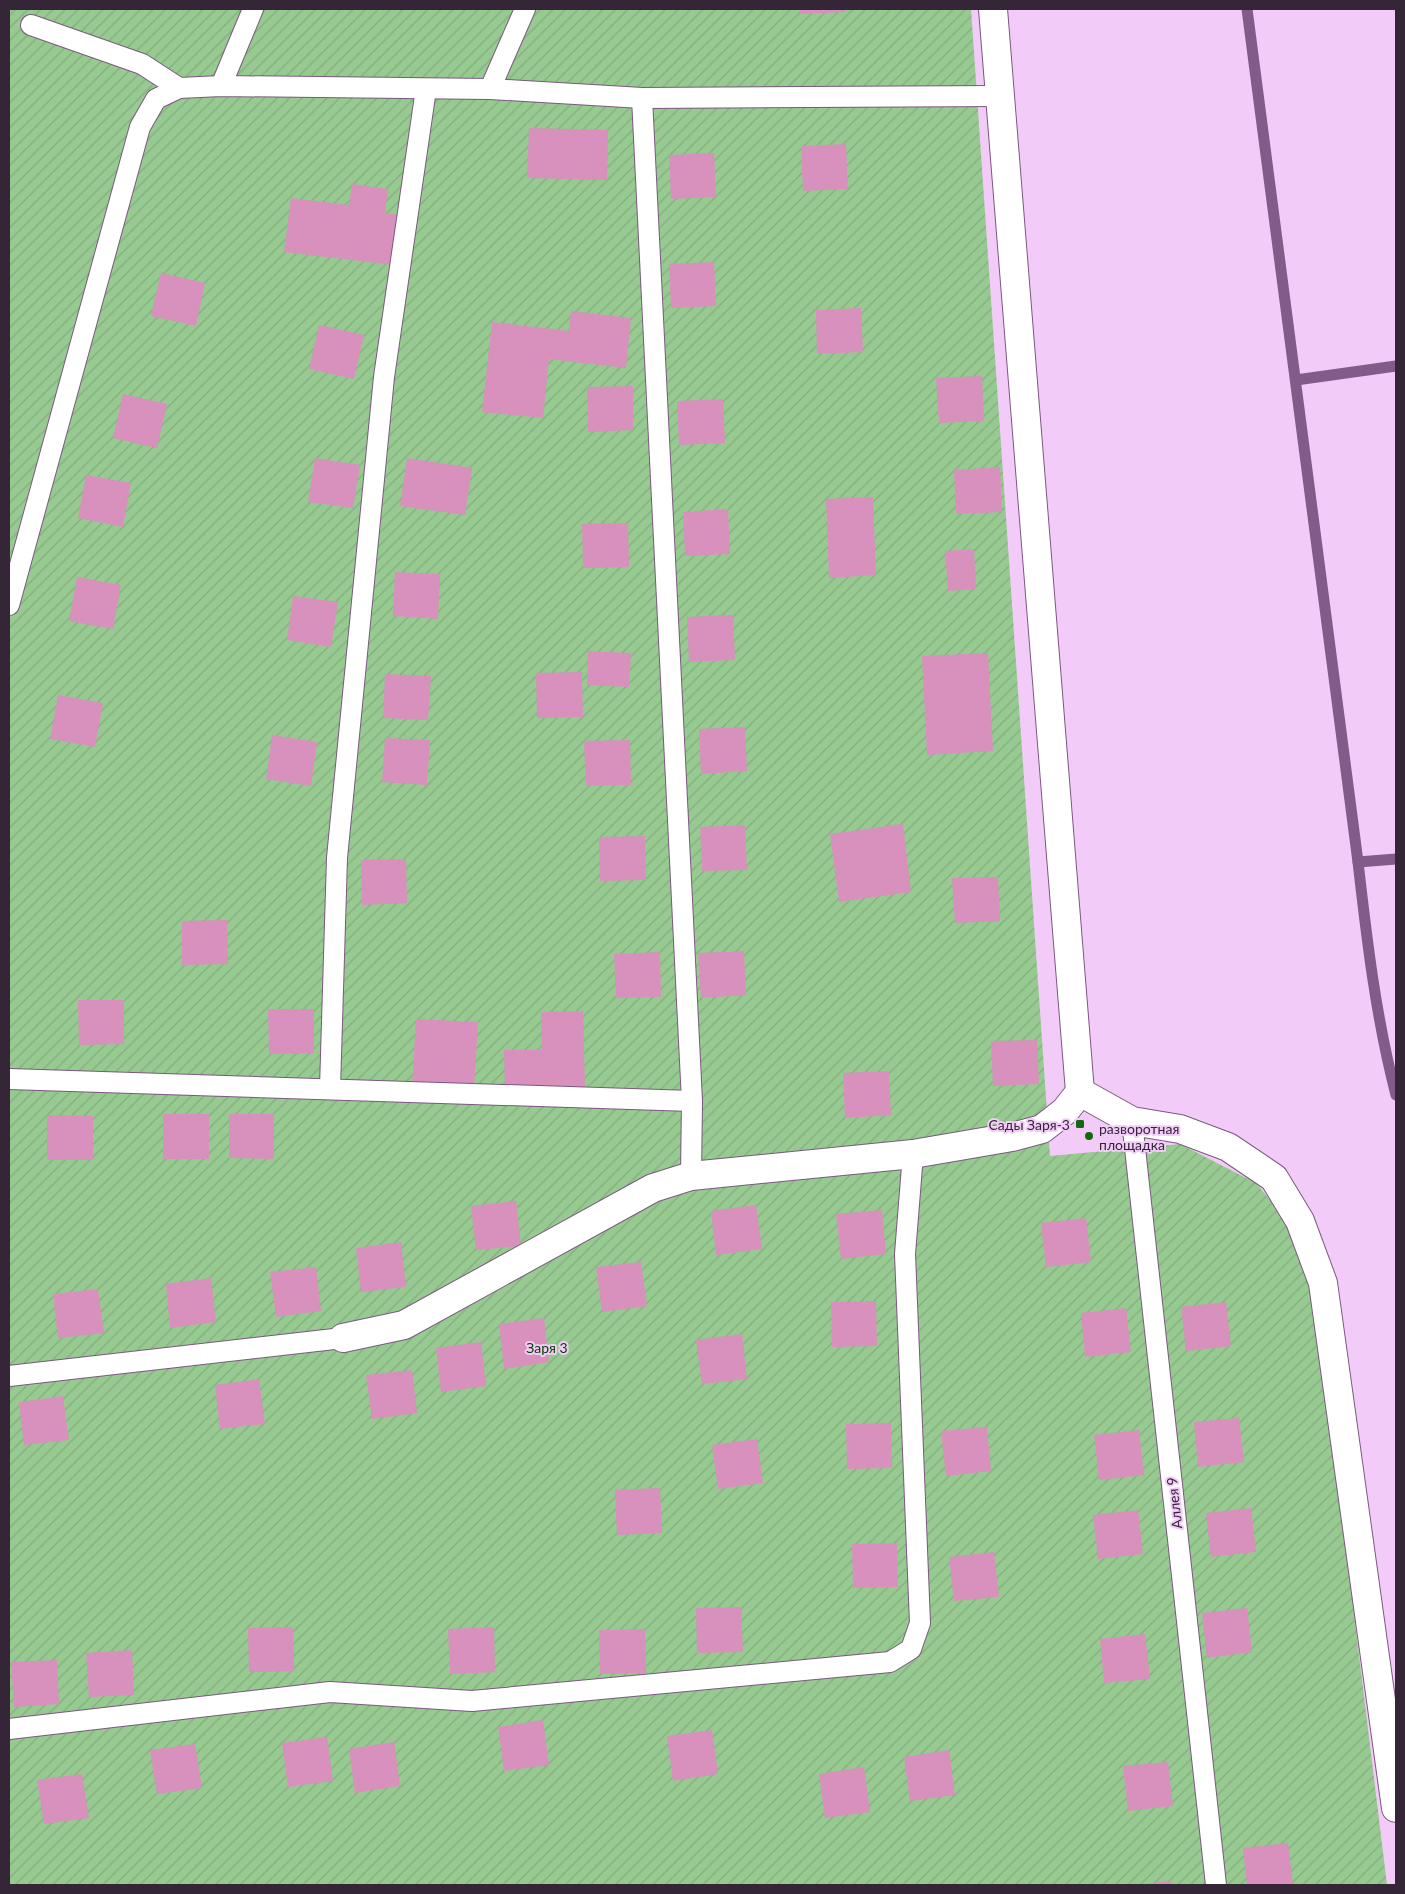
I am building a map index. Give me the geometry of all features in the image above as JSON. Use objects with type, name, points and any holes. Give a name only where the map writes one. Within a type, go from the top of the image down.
[{"type":"street","points":[[343,1338],[404,1325],[653,1188],[692,1176],[913,1154],[1012,1137],[1042,1129],[1065,1111],[1080,1092],[993,9]]},
{"type":"street","points":[[1080,1092],[1132,1121],[1180,1129],[1228,1147],[1274,1178],[1300,1221],[1323,1283],[1396,1808]]},
{"type":"lane","points":[[221,86],[252,9]]},
{"type":"lane","points":[[490,89],[525,9]]},
{"type":"lane","points":[[31,25],[142,64],[180,88]]},
{"type":"lane","points":[[9,605],[140,127],[156,99],[180,88],[221,86],[490,89],[642,98],[999,96]]},
{"type":"lane","points":[[330,1088],[338,848],[384,377],[426,89]]},
{"type":"lane","points":[[642,98],[692,1101],[692,1176]]},
{"type":"lane","points":[[9,1079],[692,1101]]},
{"type":"lane","name":"Аллея 9","points":[[1132,1121],[1216,1885]]},
{"type":"lane","points":[[9,1729],[330,1692],[472,1701],[890,1662],[911,1649],[920,1622],[905,1254],[913,1154]]},
{"type":"lane","points":[[9,1376],[343,1338]]},
{"type":"green space","name":"Заря 3","points":[[9,9],[971,9],[1050,1156],[1180,1144],[1256,1183],[1295,1230],[1315,1293],[1387,1885],[9,1885]]},
{"type":"building","points":[[800,9],[845,9],[845,12],[800,14]]},
{"type":"building","points":[[529,128],[608,130],[607,180],[527,178]]},
{"type":"building","points":[[846,144],[848,189],[803,191],[801,146]]},
{"type":"building","points":[[714,153],[716,197],[671,199],[669,155]]},
{"type":"building","points":[[352,184],[388,189],[385,213],[400,215],[394,265],[284,252],[291,198],[349,205]]},
{"type":"building","points":[[714,262],[716,306],[671,308],[669,264]]},
{"type":"building","points":[[161,273],[205,283],[196,326],[151,316]]},
{"type":"building","points":[[861,308],[863,352],[817,354],[816,310]]},
{"type":"building","points":[[571,311],[631,318],[626,368],[549,359],[543,418],[482,412],[492,322],[569,331]]},
{"type":"building","points":[[319,325],[364,335],[354,379],[309,369]]},
{"type":"building","points":[[982,376],[984,421],[939,423],[936,378]]},
{"type":"building","points":[[633,386],[633,430],[588,432],[587,387]]},
{"type":"building","points":[[123,394],[167,404],[157,448],[113,438]]},
{"type":"building","points":[[723,399],[725,443],[679,445],[677,401]]},
{"type":"building","points":[[315,458],[360,465],[353,508],[308,502]]},
{"type":"building","points":[[407,458],[472,468],[465,515],[400,506]]},
{"type":"building","points":[[1000,467],[1002,512],[956,514],[954,470]]},
{"type":"building","points":[[86,475],[131,483],[123,527],[78,518]]},
{"type":"building","points":[[873,497],[876,575],[829,578],[826,499]]},
{"type":"building","points":[[728,509],[730,554],[685,556],[683,512]]},
{"type":"building","points":[[628,523],[629,567],[583,568],[582,524]]},
{"type":"building","points":[[974,549],[976,589],[948,591],[945,551]]},
{"type":"building","points":[[395,572],[440,574],[438,619],[393,616]]},
{"type":"building","points":[[77,577],[121,585],[113,629],[69,621]]},
{"type":"building","points":[[293,596],[338,602],[331,647],[287,640]]},
{"type":"building","points":[[733,615],[735,660],[689,662],[687,617]]},
{"type":"building","points":[[588,651],[631,653],[629,687],[587,685]]},
{"type":"building","points":[[988,653],[993,751],[927,755],[922,656]]},
{"type":"building","points":[[582,672],[583,717],[537,718],[536,673]]},
{"type":"building","points":[[385,674],[431,676],[428,720],[383,718]]},
{"type":"building","points":[[58,695],[103,703],[95,747],[50,739]]},
{"type":"building","points":[[745,727],[747,771],[701,774],[699,729]]},
{"type":"building","points":[[272,735],[317,742],[311,786],[266,779]]},
{"type":"building","points":[[385,738],[430,740],[427,785],[382,782]]},
{"type":"building","points":[[630,740],[631,785],[586,786],[584,741]]},
{"type":"building","points":[[903,824],[911,892],[839,902],[830,834]]},
{"type":"building","points":[[745,825],[747,870],[702,871],[700,827]]},
{"type":"building","points":[[645,836],[646,880],[600,881],[599,837]]},
{"type":"building","points":[[406,859],[407,903],[362,905],[361,860]]},
{"type":"building","points":[[998,877],[1000,921],[955,923],[952,878]]},
{"type":"building","points":[[227,920],[228,964],[182,965],[182,921]]},
{"type":"building","points":[[744,951],[746,995],[701,998],[698,953]]},
{"type":"building","points":[[660,952],[661,997],[616,998],[614,954]]},
{"type":"building","points":[[78,1000],[124,1000],[124,1044],[79,1045]]},
{"type":"building","points":[[268,1009],[314,1009],[314,1053],[269,1054]]},
{"type":"building","points":[[583,1011],[585,1089],[505,1091],[504,1050],[542,1050],[541,1012]]},
{"type":"building","points":[[416,1019],[478,1022],[474,1090],[412,1087]]},
{"type":"building","points":[[1037,1040],[1039,1084],[993,1086],[991,1041]]},
{"type":"building","points":[[889,1071],[891,1115],[845,1118],[843,1073]]},
{"type":"building","points":[[163,1114],[209,1114],[209,1159],[163,1159]]},
{"type":"building","points":[[229,1114],[274,1114],[274,1159],[229,1158]]},
{"type":"building","points":[[47,1115],[93,1116],[93,1160],[47,1160]]},
{"type":"building","points":[[516,1201],[521,1246],[476,1250],[471,1206]]},
{"type":"building","points":[[756,1205],[762,1249],[716,1255],[711,1211]]},
{"type":"building","points":[[882,1210],[886,1254],[841,1259],[836,1214]]},
{"type":"building","points":[[1086,1218],[1091,1262],[1046,1267],[1041,1223]]},
{"type":"building","points":[[401,1242],[406,1287],[361,1292],[356,1248]]},
{"type":"building","points":[[641,1262],[647,1306],[602,1312],[596,1267]]},
{"type":"building","points":[[316,1267],[321,1311],[276,1317],[270,1272]]},
{"type":"building","points":[[211,1278],[216,1322],[170,1328],[166,1284]]},
{"type":"building","points":[[98,1289],[104,1333],[58,1338],[53,1294]]},
{"type":"building","points":[[876,1301],[877,1346],[832,1347],[831,1302]]},
{"type":"building","points":[[1226,1302],[1231,1346],[1186,1351],[1181,1307]]},
{"type":"building","points":[[1126,1308],[1131,1352],[1085,1357],[1081,1313]]},
{"type":"building","points":[[544,1318],[549,1362],[504,1369],[499,1324]]},
{"type":"building","points":[[742,1334],[747,1379],[702,1384],[696,1340]]},
{"type":"building","points":[[481,1342],[486,1386],[441,1392],[436,1348]]},
{"type":"building","points":[[412,1370],[417,1413],[372,1419],[366,1375]]},
{"type":"building","points":[[259,1379],[265,1424],[220,1429],[215,1385]]},
{"type":"building","points":[[63,1396],[69,1440],[24,1445],[19,1402]]},
{"type":"building","points":[[1239,1418],[1244,1462],[1198,1467],[1194,1422]]},
{"type":"building","points":[[891,1423],[892,1468],[847,1469],[846,1424]]},
{"type":"building","points":[[987,1427],[991,1471],[946,1476],[941,1431]]},
{"type":"building","points":[[1139,1430],[1144,1475],[1099,1480],[1094,1435]]},
{"type":"building","points":[[757,1439],[763,1483],[718,1489],[712,1445]]},
{"type":"building","points":[[660,1488],[662,1533],[617,1535],[615,1490]]},
{"type":"building","points":[[1251,1508],[1256,1552],[1211,1557],[1206,1513]]},
{"type":"building","points":[[1138,1510],[1143,1554],[1098,1559],[1093,1515]]},
{"type":"building","points":[[897,1543],[898,1587],[853,1588],[852,1544]]},
{"type":"building","points":[[994,1552],[999,1597],[954,1601],[949,1557]]},
{"type":"building","points":[[741,1607],[743,1652],[697,1653],[696,1608]]},
{"type":"building","points":[[1247,1608],[1252,1652],[1207,1658],[1202,1613]]},
{"type":"building","points":[[293,1627],[294,1671],[249,1672],[248,1628]]},
{"type":"building","points":[[494,1627],[495,1672],[450,1674],[448,1629]]},
{"type":"building","points":[[645,1629],[646,1673],[600,1674],[599,1630]]},
{"type":"building","points":[[1145,1634],[1150,1679],[1104,1683],[1100,1639]]},
{"type":"building","points":[[132,1650],[134,1695],[89,1697],[86,1653]]},
{"type":"building","points":[[57,1660],[59,1704],[14,1707],[11,1662]]},
{"type":"building","points":[[543,1720],[549,1765],[504,1771],[498,1727]]},
{"type":"building","points":[[712,1730],[718,1774],[673,1781],[667,1736]]},
{"type":"building","points":[[327,1737],[333,1781],[288,1787],[282,1743]]},
{"type":"building","points":[[394,1742],[400,1786],[355,1793],[349,1749]]},
{"type":"building","points":[[195,1744],[202,1788],[157,1794],[150,1750]]},
{"type":"building","points":[[949,1750],[955,1795],[910,1801],[904,1757]]},
{"type":"building","points":[[1168,1762],[1173,1806],[1128,1811],[1123,1766]]},
{"type":"building","points":[[864,1767],[870,1812],[825,1818],[819,1774]]},
{"type":"building","points":[[82,1774],[89,1818],[44,1824],[37,1780]]},
{"type":"building","points":[[1288,1843],[1293,1885],[1247,1885],[1243,1848]]},
{"type":"building","points":[[1171,1881],[1171,1885],[1142,1885],[1142,1884]]},
{"type":"waterway","points":[[1247,9],[1369,950],[1383,1037],[1396,1095]]},
{"type":"waterway","points":[[1296,380],[1396,366]]},
{"type":"waterway","points":[[1358,862],[1396,859]]},
{"type":"place","name":"Сады Заря-3","points":[[1080,1124]]},
{"type":"place","name":"разворотная площадка","points":[[1089,1136]]}]
